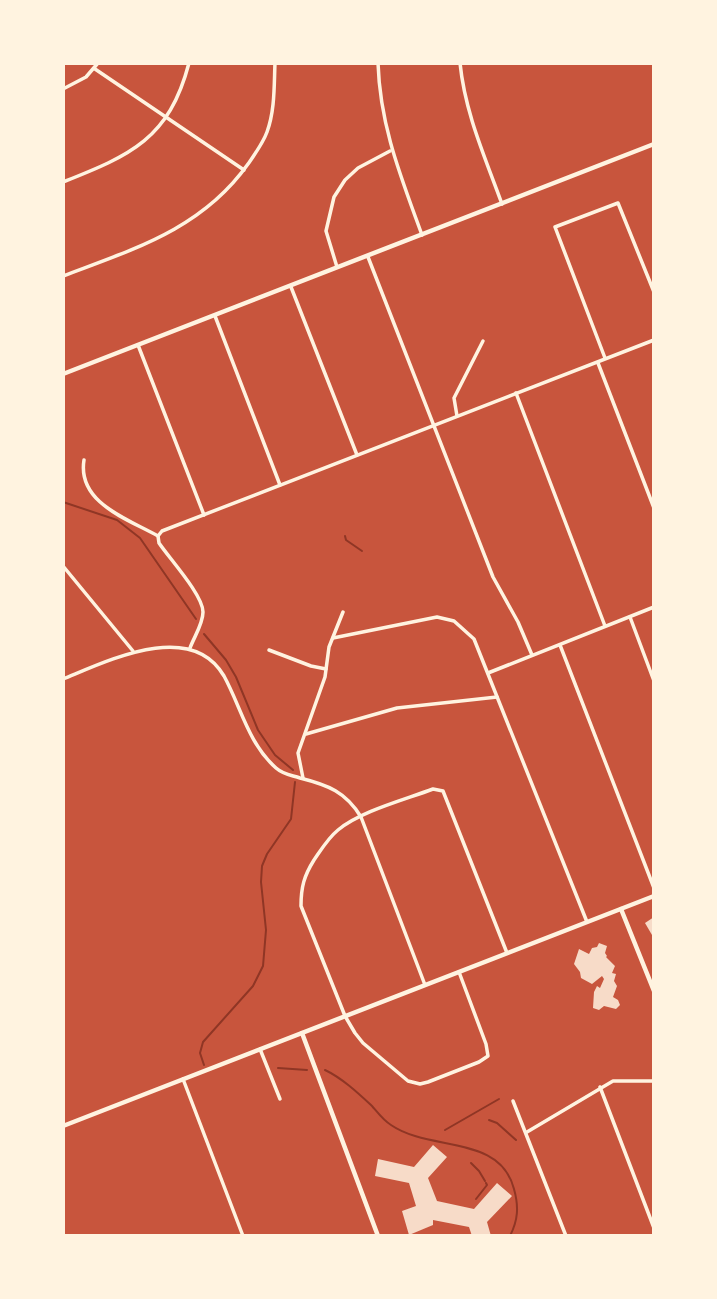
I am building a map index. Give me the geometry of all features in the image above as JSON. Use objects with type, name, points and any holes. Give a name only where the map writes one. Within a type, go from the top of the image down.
[{"type":"street","points":[[63,89],[78,83],[95,69],[98,63]]},
{"type":"street","points":[[63,182],[114,162],[142,145],[167,118],[183,86],[189,63]]},
{"type":"street","points":[[63,276],[155,240],[177,229],[215,201],[244,170],[267,133],[274,107],[275,63]]},
{"type":"street","points":[[378,63],[379,93],[391,151],[422,235]]},
{"type":"street","points":[[460,63],[463,90],[471,120],[502,204]]},
{"type":"street","points":[[95,69],[244,170]]},
{"type":"street","points":[[63,374],[654,144]]},
{"type":"street","points":[[338,269],[326,232],[334,197],[345,180],[358,168],[391,151]]},
{"type":"street","points":[[606,358],[555,227],[618,203],[654,292]]},
{"type":"street","points":[[368,257],[493,577],[518,622],[532,655]]},
{"type":"street","points":[[291,287],[357,455]]},
{"type":"street","points":[[215,316],[280,485]]},
{"type":"street","points":[[158,536],[164,530],[654,340]]},
{"type":"street","points":[[457,416],[454,398],[483,341]]},
{"type":"street","points":[[138,345],[204,515]]},
{"type":"street","points":[[598,362],[654,508]]},
{"type":"street","points":[[516,393],[605,626]]},
{"type":"street","points":[[84,460],[85,478],[95,499],[158,536]]},
{"type":"street","points":[[158,536],[159,543],[203,608],[201,622],[190,648]]},
{"type":"street","points":[[63,566],[133,651]]},
{"type":"street","points":[[488,673],[654,607]]},
{"type":"street","points":[[303,778],[298,753],[326,669],[329,647],[343,612]]},
{"type":"street","points":[[333,638],[437,617],[454,621],[468,634],[479,648],[587,922]]},
{"type":"street","points":[[630,617],[654,681]]},
{"type":"street","points":[[560,645],[654,888]]},
{"type":"street","points":[[63,679],[133,651],[149,649],[190,648],[211,661],[223,674],[245,724],[271,763],[282,773],[303,778],[340,793],[351,801],[361,817],[425,985]]},
{"type":"street","points":[[269,650],[326,669]]},
{"type":"street","points":[[306,734],[397,708],[497,696]]},
{"type":"street","points":[[459,972],[488,1056],[428,1082],[413,1083],[363,1043],[345,1016],[301,906],[300,889],[306,874],[338,830],[361,817],[433,789],[443,791],[507,953]]},
{"type":"street","points":[[63,1126],[654,896]]},
{"type":"street","points":[[621,909],[654,992]]},
{"type":"street","points":[[302,1033],[377,1236]]},
{"type":"street","points":[[260,1049],[279,1099]]},
{"type":"street","points":[[183,1079],[243,1236]]},
{"type":"street","points":[[526,1132],[600,1087],[623,1080],[654,1081]]},
{"type":"street","points":[[600,1087],[654,1228]]},
{"type":"street","points":[[513,1101],[566,1236]]},
{"type":"building","points":[[654,917],[654,934],[652,935],[645,923]]},
{"type":"building","points":[[599,943],[607,946],[606,957],[615,966],[612,973],[616,974],[614,981],[617,986],[613,997],[620,1005],[616,1009],[604,1006],[599,1010],[593,1008],[594,992],[597,986],[600,988],[604,979],[602,976],[592,984],[581,978],[574,964],[579,949],[589,954]]},
{"type":"building","points":[[433,1145],[447,1157],[428,1178],[437,1201],[474,1209],[497,1183],[512,1196],[487,1222],[491,1236],[472,1236],[469,1227],[433,1220],[433,1225],[409,1235],[402,1211],[416,1206],[409,1183],[375,1176],[378,1159],[414,1167]]},
{"type":"waterway","points":[[63,502],[117,520],[140,538],[196,619]]},
{"type":"waterway","points":[[345,536],[346,540],[362,551]]},
{"type":"waterway","points":[[204,634],[226,660],[236,677],[258,730],[275,755],[293,770]]},
{"type":"waterway","points":[[204,1065],[200,1053],[203,1042],[253,986],[263,966],[266,930],[262,866],[291,819],[295,782]]},
{"type":"waterway","points":[[278,1068],[307,1070]]},
{"type":"waterway","points":[[325,1070],[350,1086],[391,1125],[425,1139],[479,1152],[494,1160],[506,1172],[516,1196],[517,1213],[510,1236]]},
{"type":"waterway","points":[[445,1130],[499,1099]]},
{"type":"waterway","points":[[489,1120],[497,1123],[516,1140]]},
{"type":"waterway","points":[[471,1163],[485,1181]]},
{"type":"waterway","points":[[476,1199],[486,1183]]}]
